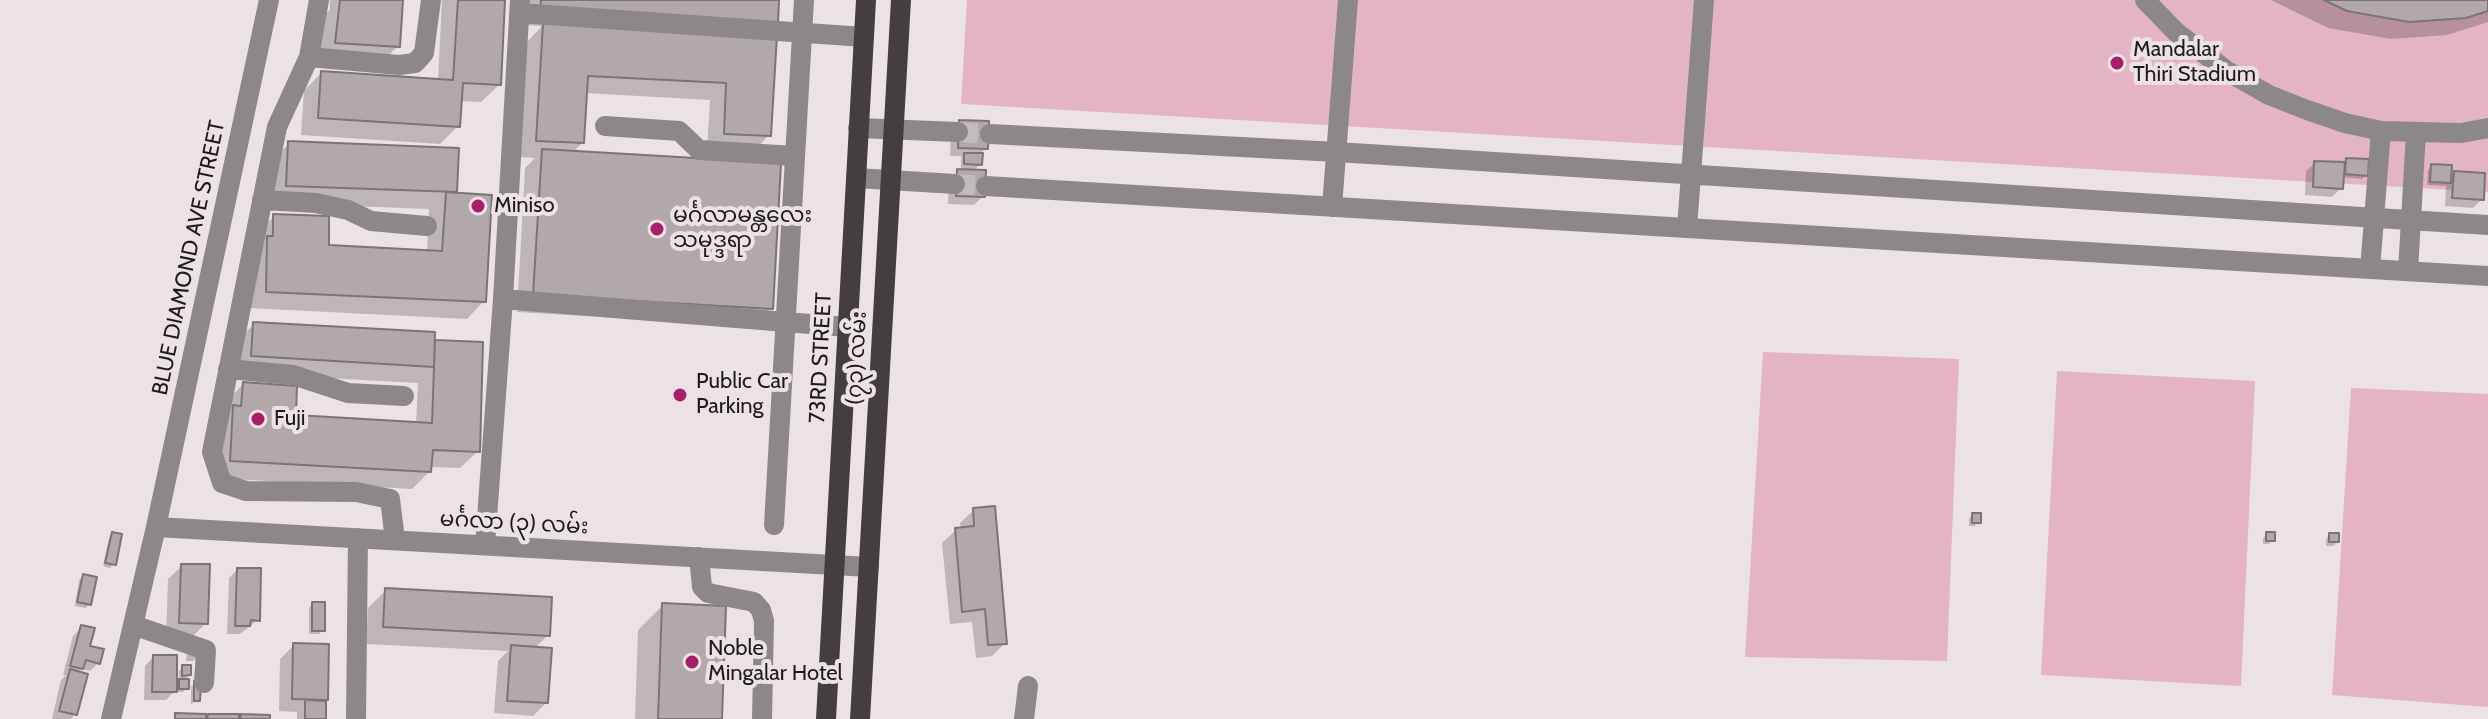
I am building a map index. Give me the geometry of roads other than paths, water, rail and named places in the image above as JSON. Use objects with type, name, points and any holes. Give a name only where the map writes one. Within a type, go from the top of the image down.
[{"type":"main road","name":"73RD STREET","points":[[826,719],[866,0]]},
{"type":"main road","name":"(၇၃) လမ်း","points":[[860,719],[901,0]]},
{"type":"street","name":"BLUE DIAMOND AVE STREET","points":[[111,719],[156,527],[269,0]]},
{"type":"street","points":[[319,0],[309,57],[277,127],[212,452],[222,483],[246,491],[356,492],[390,499],[395,540]]},
{"type":"street","points":[[309,57],[379,65],[415,63],[424,53],[431,0]]},
{"type":"street","points":[[774,525],[804,0]]},
{"type":"street","points":[[1332,207],[1348,0]]},
{"type":"street","points":[[1687,228],[1704,0]]},
{"type":"street","points":[[2145,0],[2176,32],[2227,71],[2269,95],[2345,123],[2381,131],[2461,133],[2488,128]]},
{"type":"street","points":[[485,545],[520,6],[864,37]]},
{"type":"street","points":[[242,126],[277,127]]},
{"type":"street","points":[[605,126],[679,131],[699,150],[794,156]]},
{"type":"street","points":[[858,128],[958,132]]},
{"type":"street","points":[[2370,269],[2381,131]]},
{"type":"street","points":[[2408,271],[2416,133]]},
{"type":"street","points":[[990,134],[1337,152],[2488,225]]},
{"type":"street","points":[[856,178],[955,184]]},
{"type":"street","points":[[986,186],[2488,276]]},
{"type":"street","points":[[262,200],[316,203],[348,210],[371,221],[427,226]]},
{"type":"street","points":[[206,295],[241,300]]},
{"type":"street","points":[[503,299],[847,327]]},
{"type":"street","points":[[228,369],[293,375],[348,393],[404,396]]},
{"type":"street","name":"မင်္ဂလာ (၃) လမ်း","points":[[156,527],[869,567]]},
{"type":"street","points":[[356,719],[358,538]]},
{"type":"street","points":[[699,557],[702,587],[708,593],[754,602],[761,610],[764,621],[762,719]]},
{"type":"street","points":[[133,625],[206,650],[204,683]]},
{"type":"street","points":[[1024,719],[1028,686]]},
{"type":"tunnel","points":[[958,132],[990,134]]},
{"type":"tunnel","points":[[955,184],[986,186]]},
{"type":"place","name":"Mandalar Thiri Stadium","points":[[2117,63]]},
{"type":"place","name":"Miniso","points":[[478,206]]},
{"type":"place","name":"မင်္ဂလာမန္တလေး သမုဒ္ဒရာ","points":[[657,229]]},
{"type":"place","name":"Public Car Parking","points":[[680,395]]},
{"type":"place","name":"Fuji","points":[[258,419]]},
{"type":"place","name":"Noble Mingalar Hotel","points":[[692,662]]}]
